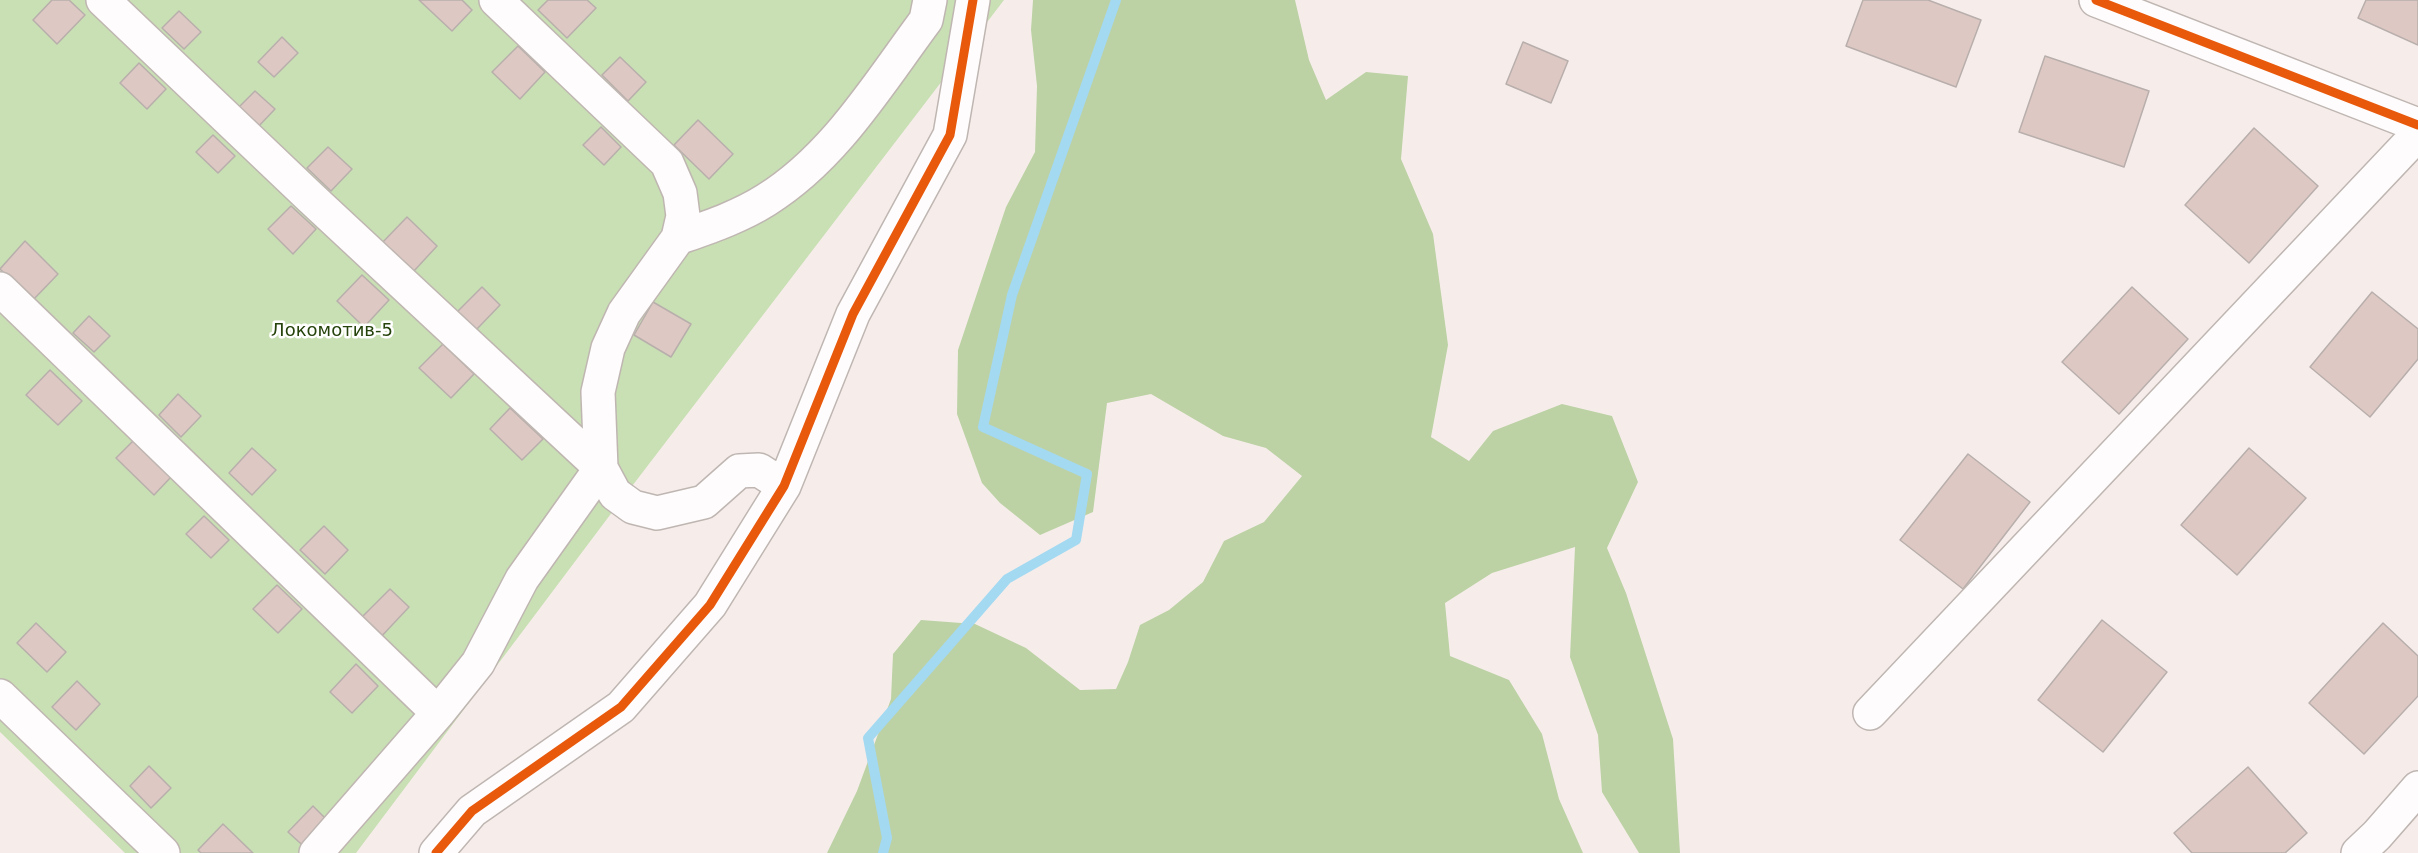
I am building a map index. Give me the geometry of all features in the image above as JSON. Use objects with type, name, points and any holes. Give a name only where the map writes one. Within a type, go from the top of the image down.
[{"type":"street","points":[[103,0],[311,198],[601,468],[615,494],[633,507],[657,513],[704,502],[739,471],[759,470],[784,486]]},
{"type":"street","points":[[316,853],[438,713],[478,663],[522,579],[601,468],[598,392],[608,348],[624,314],[678,238],[683,216],[680,193],[667,164],[496,0]]},
{"type":"street","points":[[678,238],[728,220],[767,200],[819,159],[926,20],[930,0]]},
{"type":"street","points":[[435,853],[472,811],[621,707],[710,605],[784,486],[853,314],[950,135],[973,0]]},
{"type":"street","points":[[2096,0],[2418,125]]},
{"type":"street","points":[[1870,712],[2418,134]]},
{"type":"street","points":[[0,289],[438,713]]},
{"type":"street","points":[[0,696],[163,853]]},
{"type":"street","points":[[2375,847],[2418,788]]},
{"type":"green space","name":"Локомотив-5","points":[[0,0],[1004,0],[613,511],[356,853],[125,853],[0,732]]},
{"type":"green space","points":[[1033,0],[1295,0],[1309,60],[1326,100],[1366,72],[1408,76],[1401,159],[1433,234],[1448,345],[1431,437],[1469,461],[1493,431],[1562,404],[1612,416],[1638,482],[1607,548],[1626,593],[1673,739],[1680,853],[1639,853],[1602,792],[1598,735],[1570,657],[1575,547],[1492,573],[1445,603],[1450,656],[1509,680],[1542,734],[1559,799],[1583,853],[827,853],[857,791],[891,699],[893,654],[921,620],[975,624],[1026,648],[1080,690],[1116,689],[1140,625],[1169,610],[1203,582],[1224,541],[1264,522],[1302,476],[1266,448],[1223,436],[1151,394],[1107,403],[1093,512],[1040,535],[1000,503],[982,483],[957,414],[958,350],[1006,207],[1035,152],[1037,86],[1031,30]]},
{"type":"building","points":[[52,0],[69,0],[85,15],[57,44],[33,20]]},
{"type":"building","points":[[419,0],[462,0],[472,10],[452,31]]},
{"type":"building","points":[[548,0],[587,0],[596,8],[567,38],[538,10]]},
{"type":"building","points":[[1863,0],[1928,0],[1981,20],[1956,87],[1846,46]]},
{"type":"building","points":[[2366,0],[2418,0],[2418,45],[2358,18]]},
{"type":"building","points":[[179,11],[201,32],[184,49],[162,28]]},
{"type":"building","points":[[282,37],[298,53],[274,77],[258,62]]},
{"type":"building","points":[[1523,42],[1568,61],[1551,103],[1506,84]]},
{"type":"building","points":[[518,46],[545,72],[520,99],[492,72]]},
{"type":"building","points":[[2045,56],[2149,91],[2124,167],[2019,132]]},
{"type":"building","points":[[620,57],[646,82],[628,101],[602,75]]},
{"type":"building","points":[[139,63],[166,89],[147,109],[120,83]]},
{"type":"building","points":[[255,91],[275,109],[256,129],[236,110]]},
{"type":"building","points":[[698,120],[733,154],[709,179],[674,145]]},
{"type":"building","points":[[601,127],[621,147],[604,165],[583,145]]},
{"type":"building","points":[[2254,128],[2318,186],[2249,263],[2185,205]]},
{"type":"building","points":[[213,135],[235,156],[218,173],[196,152]]},
{"type":"building","points":[[328,147],[352,169],[331,191],[307,168]]},
{"type":"building","points":[[291,206],[316,229],[293,254],[268,229]]},
{"type":"building","points":[[407,217],[437,246],[413,272],[382,243]]},
{"type":"building","points":[[25,241],[58,274],[33,300],[0,269]]},
{"type":"building","points":[[362,275],[389,300],[364,327],[337,301]]},
{"type":"building","points":[[482,287],[500,305],[476,330],[457,312]]},
{"type":"building","points":[[2132,287],[2188,339],[2119,414],[2062,362]]},
{"type":"building","points":[[2372,292],[2418,329],[2418,359],[2370,417],[2310,367]]},
{"type":"building","points":[[653,302],[691,324],[671,357],[634,335]]},
{"type":"building","points":[[89,316],[110,336],[94,352],[73,333]]},
{"type":"building","points":[[443,344],[474,374],[451,398],[419,368]]},
{"type":"building","points":[[50,370],[82,401],[58,425],[26,395]]},
{"type":"building","points":[[178,394],[201,416],[181,437],[159,415]]},
{"type":"building","points":[[510,408],[543,439],[522,460],[490,429]]},
{"type":"building","points":[[134,440],[171,477],[154,495],[116,458]]},
{"type":"building","points":[[252,448],[276,470],[252,495],[229,473]]},
{"type":"building","points":[[2249,448],[2306,498],[2237,575],[2181,525]]},
{"type":"building","points":[[1968,454],[2030,502],[1963,589],[1900,540]]},
{"type":"building","points":[[204,516],[229,540],[211,558],[186,534]]},
{"type":"building","points":[[324,526],[348,550],[325,574],[300,550]]},
{"type":"building","points":[[277,585],[302,609],[278,633],[253,609]]},
{"type":"building","points":[[390,589],[409,607],[378,640],[358,621]]},
{"type":"building","points":[[2102,620],[2167,672],[2103,752],[2038,700]]},
{"type":"building","points":[[36,623],[66,652],[47,672],[17,643]]},
{"type":"building","points":[[2383,623],[2418,656],[2418,696],[2364,754],[2309,703]]},
{"type":"building","points":[[356,664],[378,686],[352,713],[330,692]]},
{"type":"building","points":[[77,681],[100,704],[76,730],[52,707]]},
{"type":"building","points":[[149,766],[171,788],[151,808],[130,786]]},
{"type":"building","points":[[2248,767],[2307,833],[2285,853],[2192,853],[2174,833]]},
{"type":"building","points":[[313,806],[334,827],[310,852],[288,832]]},
{"type":"building","points":[[223,824],[253,853],[201,853],[198,850]]},
{"type":"waterway","points":[[883,853],[887,838],[868,738],[1007,579],[1076,540],[1087,474],[983,427],[1012,295],[1116,0]]},
{"type":"cycle path","points":[[436,853],[472,811],[621,707],[710,605],[784,486],[853,314],[950,135],[973,0]]},
{"type":"cycle path","points":[[2096,0],[2418,125]]}]
